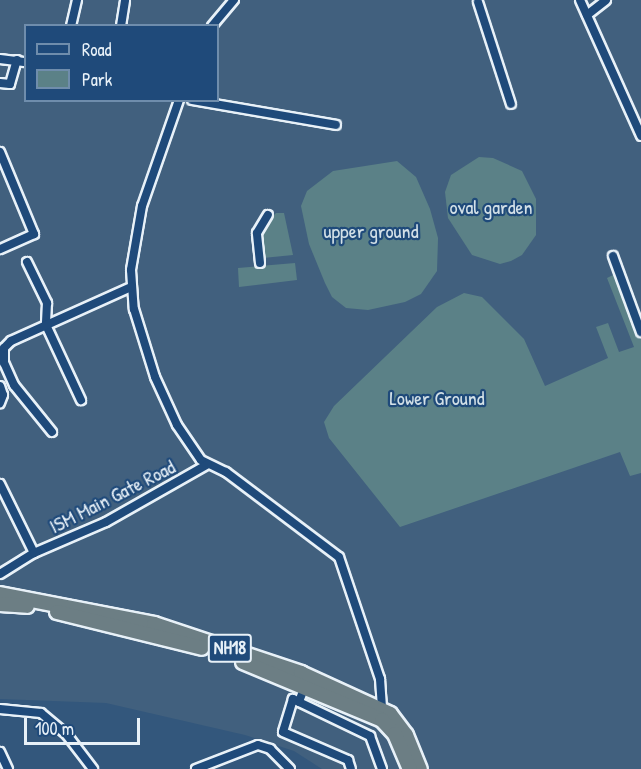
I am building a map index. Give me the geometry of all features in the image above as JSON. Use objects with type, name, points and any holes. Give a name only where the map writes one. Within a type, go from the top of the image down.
[{"type":"highway","name":"NH18","points":[[0,594],[174,630],[301,673],[382,709],[403,729],[420,769]]},
{"type":"highway","name":"NH18","points":[[0,604],[37,608],[161,637],[305,685],[382,720],[394,734],[410,769]]},
{"type":"street","points":[[71,24],[76,0]]},
{"type":"street","points":[[121,24],[125,0]]},
{"type":"street","points":[[214,24],[234,0]]},
{"type":"street","points":[[580,0],[641,136]]},
{"type":"street","points":[[587,15],[606,0]]},
{"type":"street","points":[[478,2],[511,104]]},
{"type":"street","points":[[0,59],[21,61],[10,84],[0,83]]},
{"type":"street","points":[[178,102],[142,206],[131,286],[155,377],[177,425],[193,451],[208,464],[226,472],[339,557],[380,679],[382,709]]},
{"type":"street","points":[[204,102],[336,125]]},
{"type":"street","points":[[0,152],[34,234],[0,249]]},
{"type":"street","points":[[260,262],[257,233],[268,215]]},
{"type":"street","points":[[613,256],[641,332]]},
{"type":"street","points":[[27,262],[47,303],[46,325],[81,400]]},
{"type":"street","points":[[52,432],[14,385],[2,354],[11,341],[131,286]]},
{"type":"street","points":[[0,386],[3,394],[0,403]]},
{"type":"street","name":"ISM Main Gate Road","points":[[0,574],[34,553],[106,522],[208,464]]},
{"type":"street","points":[[0,484],[34,553]]},
{"type":"street","points":[[299,702],[305,685]]},
{"type":"street","points":[[351,769],[348,760],[283,732],[293,699],[370,736],[382,769]]},
{"type":"street","points":[[0,709],[41,713],[67,735],[93,769]]},
{"type":"street","points":[[200,768],[258,745],[270,748],[290,769]]},
{"type":"street","points":[[1,757],[8,769]]},
{"type":"shaded area","points":[[0,0],[641,0],[641,769],[322,769],[294,751],[245,735],[106,703],[0,699]]},
{"type":"green space","name":"oval garden","points":[[479,157],[493,158],[522,171],[536,199],[536,235],[522,255],[500,264],[472,255],[448,218],[445,192],[451,175]]},
{"type":"green space","name":"upper ground","points":[[397,161],[416,177],[430,209],[438,238],[437,271],[421,294],[405,302],[368,310],[346,308],[332,297],[325,283],[309,244],[301,206],[307,191],[333,171]]},
{"type":"green space","points":[[276,213],[284,213],[293,255],[263,258],[260,229]]},
{"type":"green space","points":[[295,263],[297,280],[239,287],[238,268]]},
{"type":"green space","name":"Lower Ground","points":[[617,273],[641,332],[641,473],[630,476],[620,452],[400,527],[329,438],[324,422],[334,406],[437,307],[464,293],[482,297],[524,339],[545,386],[608,358],[596,327],[608,323],[619,352],[634,347],[607,278]]}]
